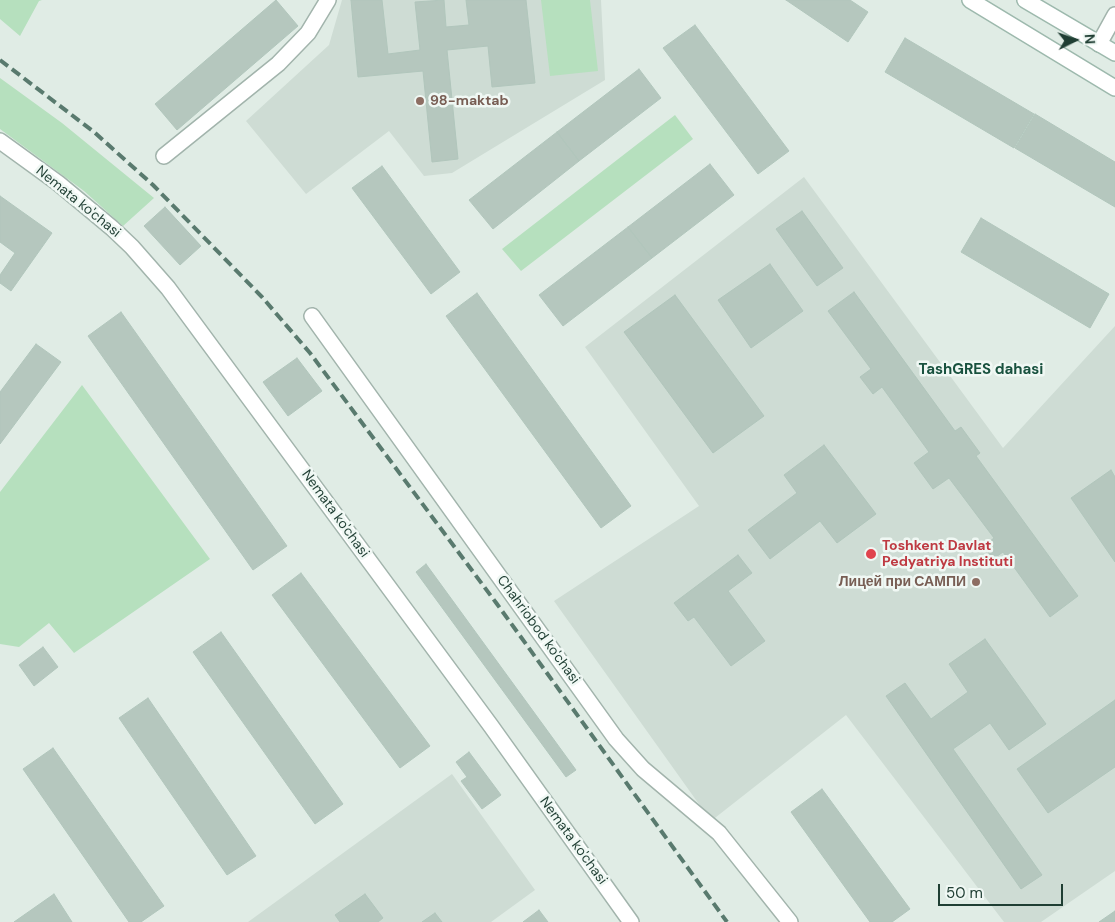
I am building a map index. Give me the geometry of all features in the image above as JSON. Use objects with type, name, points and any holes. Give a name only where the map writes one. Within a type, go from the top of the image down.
[{"type":"street","points":[[164,156],[278,64],[308,33],[328,0]]},
{"type":"street","points":[[970,0],[1115,88]]},
{"type":"street","points":[[1025,0],[1115,53]]},
{"type":"street","points":[[1099,44],[1115,16]]},
{"type":"street","name":"Nemata ko'chasi","points":[[0,141],[65,188],[112,228],[168,288],[491,726],[631,922]]},
{"type":"street","name":"Chahriobod ko'chasi","points":[[312,316],[616,739],[644,768],[719,833],[790,922]]},
{"type":"shaded area","name":"98-maktab","points":[[342,0],[601,0],[605,80],[452,173],[424,176],[389,131],[306,194],[246,121],[329,45]]},
{"type":"shaded area","name":"Toshkent Davlat Pedyatriya Instituti","points":[[804,177],[1003,448],[1115,326],[1115,871],[1041,922],[1004,922],[846,715],[711,821],[554,601],[699,506],[585,347]]},
{"type":"shaded area","points":[[452,774],[535,890],[491,922],[248,922]]},
{"type":"green space","points":[[0,0],[42,0],[39,1],[20,36],[0,19]]},
{"type":"green space","points":[[541,0],[590,0],[598,71],[550,76]]},
{"type":"green space","points":[[0,78],[62,123],[154,198],[123,226],[84,191],[0,129]]},
{"type":"green space","points":[[675,115],[693,139],[521,271],[502,249]]},
{"type":"green space","points":[[82,385],[210,559],[74,653],[49,623],[19,647],[0,644],[0,492]]},
{"type":"building","points":[[276,0],[298,26],[177,130],[155,104]]},
{"type":"building","points":[[351,0],[382,0],[388,54],[420,50],[415,2],[444,0],[446,27],[469,25],[466,0],[526,0],[535,83],[492,87],[488,46],[447,50],[458,159],[432,162],[423,71],[358,77]]},
{"type":"building","points":[[786,0],[850,0],[868,12],[848,42]]},
{"type":"building","points":[[695,25],[789,151],[758,174],[663,48]]},
{"type":"building","points":[[905,38],[1034,114],[1014,148],[885,72]]},
{"type":"building","points":[[639,69],[661,98],[579,161],[557,132]]},
{"type":"building","points":[[1035,114],[1115,162],[1115,207],[1015,148]]},
{"type":"building","points":[[557,132],[579,161],[493,229],[469,200]]},
{"type":"building","points":[[710,164],[734,195],[652,258],[628,227]]},
{"type":"building","points":[[382,166],[460,272],[431,294],[352,188]]},
{"type":"building","points":[[0,196],[52,233],[11,291],[0,283],[0,275],[15,253],[0,242]]},
{"type":"building","points":[[165,207],[201,246],[180,265],[144,226]]},
{"type":"building","points":[[802,211],[843,268],[817,286],[776,229]]},
{"type":"building","points":[[981,218],[1109,294],[1090,328],[961,252]]},
{"type":"building","points":[[628,227],[652,258],[563,326],[539,295]]},
{"type":"building","points":[[770,264],[803,311],[751,348],[718,300]]},
{"type":"building","points":[[854,292],[955,431],[961,427],[980,453],[976,456],[1078,596],[1050,617],[1003,552],[993,559],[984,546],[994,538],[949,478],[933,489],[914,463],[929,452],[882,387],[873,394],[860,377],[871,369],[828,311]]},
{"type":"building","points":[[477,293],[631,506],[601,528],[446,316]]},
{"type":"building","points":[[675,295],[764,416],[713,453],[624,332]]},
{"type":"building","points":[[121,312],[287,546],[253,570],[88,336]]},
{"type":"building","points":[[36,344],[61,362],[0,444],[0,392]]},
{"type":"building","points":[[297,358],[322,391],[288,416],[263,382]]},
{"type":"building","points":[[824,445],[876,514],[837,543],[820,521],[770,559],[748,530],[797,493],[784,475]]},
{"type":"building","points":[[1111,470],[1115,477],[1115,562],[1071,498]]},
{"type":"building","points":[[738,555],[752,573],[728,591],[765,641],[731,666],[694,617],[688,621],[674,603]]},
{"type":"building","points":[[426,564],[576,770],[566,777],[416,572]]},
{"type":"building","points":[[301,573],[430,746],[400,768],[272,595]]},
{"type":"building","points":[[221,632],[343,804],[315,824],[193,652]]},
{"type":"building","points":[[985,639],[1046,724],[1009,750],[990,723],[953,749],[1042,875],[1021,889],[886,696],[905,683],[931,719],[968,692],[949,664]]},
{"type":"building","points":[[43,647],[58,667],[34,686],[19,665]]},
{"type":"building","points":[[148,698],[256,856],[227,875],[119,718]]},
{"type":"building","points":[[1115,700],[1115,767],[1048,813],[1017,769]]},
{"type":"building","points":[[53,748],[164,906],[141,922],[129,922],[23,769]]},
{"type":"building","points":[[469,752],[501,795],[482,809],[461,781],[467,777],[456,762]]},
{"type":"building","points":[[822,789],[910,909],[892,922],[870,922],[791,812]]},
{"type":"building","points":[[54,894],[72,922],[14,922]]},
{"type":"building","points":[[365,894],[383,918],[378,922],[340,922],[335,915]]},
{"type":"building","points":[[539,910],[548,922],[523,922]]},
{"type":"building","points":[[1115,911],[1115,922],[1099,922]]},
{"type":"building","points":[[435,913],[442,922],[422,922]]},
{"type":"railway","points":[[0,60],[94,132],[153,185],[262,297],[310,353],[497,604],[727,922]]},
{"type":"place","name":"98-maktab","points":[[420,101]]},
{"type":"place","name":"Toshkent Davlat Pedyatriya Instituti","points":[[871,554]]},
{"type":"place","name":"Лицей при САМПИ","points":[[976,582]]},
{"type":"district","name":"TashGRES dahasi","points":[[981,370]]}]
